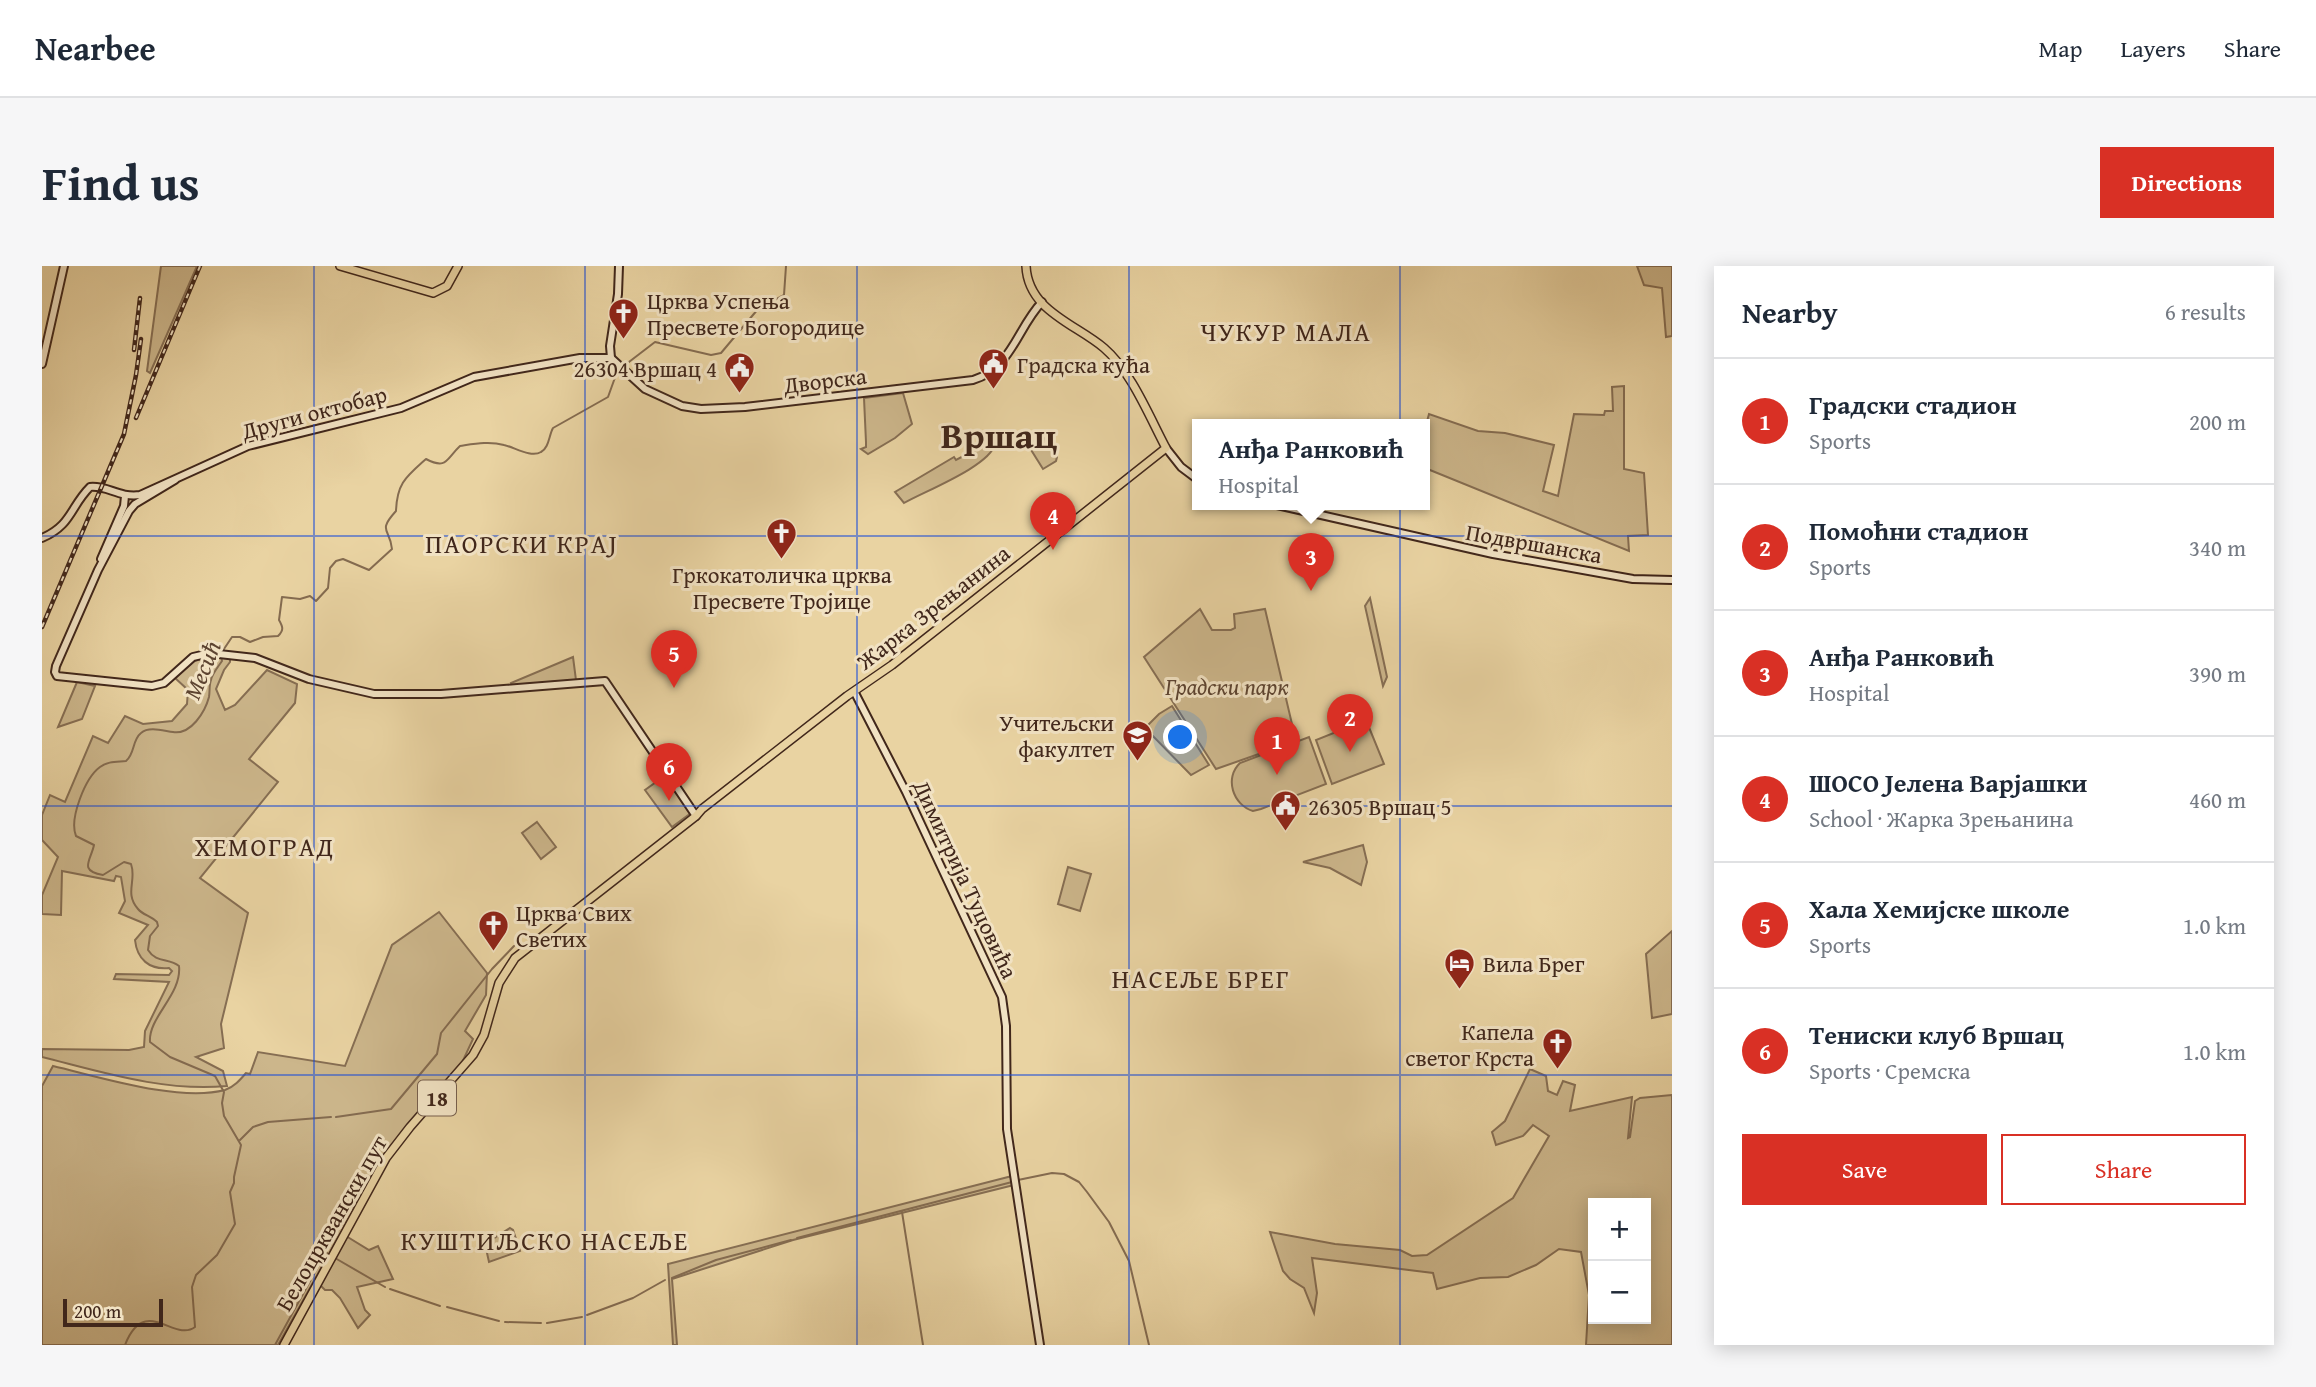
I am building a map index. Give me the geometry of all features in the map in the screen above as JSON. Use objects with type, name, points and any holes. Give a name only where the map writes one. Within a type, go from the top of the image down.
[{"type":"main road","points":[[340,266],[430,292],[440,291],[447,286],[458,266]]},
{"type":"main road","points":[[1026,269],[1029,281],[1042,302],[1062,321],[1095,340],[1115,358],[1167,448]]},
{"type":"main road","name":"Жарка Зрењанина","points":[[488,1022],[499,983],[515,957],[696,816],[740,786],[849,700],[855,692],[1167,448]]},
{"type":"main road","name":"Белоцрквански пут","points":[[284,1345],[386,1158],[410,1127],[469,1062],[488,1022]]},
{"type":"street","points":[[42,364],[64,266]]},
{"type":"street","points":[[611,358],[609,348],[618,294],[619,266]]},
{"type":"street","name":"Дворска","points":[[611,358],[645,389],[675,403],[701,409],[745,407],[979,378],[1003,363],[1042,302]]},
{"type":"street","name":"Други октобар","points":[[125,496],[140,495],[254,444],[332,427],[406,406],[482,375],[580,358],[611,358]]},
{"type":"street","points":[[1167,448],[1181,467],[1192,475]]},
{"type":"street","points":[[98,570],[132,507],[167,487],[177,477]]},
{"type":"street","points":[[42,538],[65,523],[90,486],[125,496],[124,506],[108,548],[56,666],[55,674],[61,678],[152,686],[164,683],[193,657],[221,654],[255,658],[309,679],[374,694],[441,694],[607,682],[696,816]]},
{"type":"street","name":"Подвршанска","points":[[1298,510],[1532,561],[1633,579],[1672,580]]},
{"type":"street","name":"Димитрија Туцовића","points":[[855,692],[906,792],[1002,997],[1006,1027],[1007,1129],[1040,1345]]},
{"type":"green space","points":[[161,266],[197,266],[150,373],[147,371]]},
{"type":"green space","points":[[1637,266],[1672,266],[1672,336],[1666,337],[1662,288],[1644,285]]},
{"type":"green space","points":[[1624,386],[1624,469],[1644,473],[1648,535],[1628,536],[1629,551],[1430,470],[1429,414],[1478,431],[1505,433],[1554,445],[1543,491],[1558,496],[1574,414],[1604,415],[1605,411],[1613,411],[1612,387]]},
{"type":"green space","points":[[903,393],[912,424],[868,454],[861,449],[866,447],[864,398]]},
{"type":"green space","points":[[1041,437],[1057,457],[1056,461],[1043,469],[1028,445]]},
{"type":"green space","points":[[992,441],[995,444],[991,452],[982,461],[956,477],[904,503],[895,492],[954,457],[956,460]]},
{"type":"green space","points":[[1370,598],[1387,677],[1383,686],[1365,606]]},
{"type":"green space","name":"Градски парк","points":[[1200,609],[1212,630],[1231,630],[1235,628],[1234,614],[1265,609],[1296,741],[1216,769],[1144,657]]},
{"type":"green space","points":[[212,656],[230,658],[216,689],[225,710],[235,705],[267,670],[297,684],[295,703],[249,759],[278,782],[200,878],[248,913],[221,1024],[224,1048],[196,1057],[223,1071],[227,1086],[157,1083],[42,1057],[42,1049],[129,1050],[144,1047],[145,1031],[169,982],[114,979],[116,974],[169,975],[172,971],[169,968],[150,965],[138,953],[135,940],[148,925],[119,913],[125,901],[121,877],[116,876],[114,881],[62,871],[61,915],[42,914],[42,895],[58,857],[42,840],[42,815],[50,795],[65,802],[93,736],[108,743],[125,716],[143,724],[172,721],[187,704],[188,690],[175,678],[191,662]]},
{"type":"green space","points":[[573,657],[576,680],[511,683]]},
{"type":"green space","points":[[77,682],[95,686],[82,719],[58,727]]},
{"type":"green space","points":[[1172,706],[1209,765],[1191,775],[1145,728]]},
{"type":"green space","points":[[1366,720],[1384,764],[1332,784],[1316,740]]},
{"type":"green space","points":[[1309,737],[1326,784],[1253,811],[1240,803],[1233,790],[1232,776],[1240,763]]},
{"type":"green space","points":[[666,775],[691,813],[672,827],[645,790]]},
{"type":"green space","points":[[537,822],[556,847],[541,859],[522,833]]},
{"type":"green space","points":[[1363,845],[1367,862],[1361,885],[1330,868],[1303,862]]},
{"type":"green space","points":[[1068,867],[1091,874],[1080,911],[1058,904]]},
{"type":"green space","points":[[439,912],[487,973],[486,995],[465,1031],[473,1039],[460,1067],[366,1188],[278,1345],[42,1345],[42,1086],[53,1066],[139,1087],[206,1093],[228,1089],[246,1073],[250,1074],[258,1052],[345,1066],[392,945]]},
{"type":"green space","points":[[1672,931],[1672,1014],[1652,1018],[1646,954]]},
{"type":"green space","points":[[1530,1069],[1546,1076],[1548,1091],[1557,1095],[1563,1081],[1575,1085],[1570,1111],[1632,1097],[1628,1138],[1635,1101],[1640,1098],[1672,1095],[1672,1345],[1586,1345],[1588,1312],[1588,1324],[1651,1324],[1651,1198],[1588,1198],[1588,1290],[1581,1252],[1559,1249],[1536,1265],[1508,1277],[1480,1278],[1437,1289],[1433,1273],[1312,1258],[1317,1293],[1314,1313],[1304,1288],[1283,1271],[1270,1232],[1335,1244],[1400,1250],[1412,1256],[1427,1255],[1513,1198],[1549,1136],[1533,1125],[1523,1136],[1496,1145],[1492,1132],[1505,1121]]},
{"type":"green space","points":[[1012,1176],[1014,1185],[793,1240],[672,1279],[677,1345],[673,1345],[668,1264]]},
{"type":"green space","points":[[510,1228],[520,1251],[489,1262],[485,1244]]},
{"type":"green space","points":[[346,1236],[369,1250],[378,1246],[393,1279],[357,1287],[365,1310],[370,1315],[358,1328],[340,1298],[332,1290],[325,1290],[320,1285]]},
{"type":"waterway","name":"Месић","points":[[625,365],[655,342],[711,355],[721,353],[758,309],[784,295],[786,266]]},
{"type":"waterway","name":"Месић","points":[[222,652],[232,637],[240,637],[250,642],[263,637],[278,636],[282,628],[279,620],[282,597],[300,599],[310,596],[316,601],[328,588],[330,568],[336,561],[343,559],[369,570],[392,549],[386,530],[387,523],[396,511],[398,494],[404,481],[426,459],[438,463],[446,462],[460,446],[482,443],[498,444],[537,454],[544,450],[553,428],[608,397],[617,372],[621,369]]},
{"type":"waterway","name":"Месић","points":[[125,1345],[133,1330],[141,1323],[150,1321],[187,1330],[195,1327],[192,1287],[196,1275],[217,1255],[235,1224],[230,1192],[241,1145],[224,1116],[224,1092],[215,1076],[170,1057],[150,1042],[154,1024],[179,977],[179,966],[155,957],[148,950],[150,936],[158,926],[157,922],[140,911],[134,903],[131,892],[131,864],[124,862],[103,875],[91,871],[88,864],[94,845],[76,836],[75,820],[80,799],[94,772],[106,764],[126,761],[141,733],[152,729],[180,732],[196,721],[207,703],[210,684],[222,661],[221,657]]},
{"type":"waterway","points":[[336,1117],[391,1109],[437,1054],[441,1033],[514,946]]},
{"type":"waterway","points":[[240,1140],[253,1127],[268,1122],[331,1117]]},
{"type":"waterway","points":[[1018,1180],[1052,1173],[1064,1174],[1079,1182],[1087,1192],[1109,1222],[1129,1261],[1149,1345]]},
{"type":"waterway","points":[[797,1238],[1012,1182]]},
{"type":"waterway","points":[[902,1212],[923,1345]]},
{"type":"waterway","points":[[672,1278],[716,1260],[791,1240]]},
{"type":"waterway","points":[[275,1345],[326,1252],[329,1255]]},
{"type":"waterway","points":[[335,1258],[385,1287]]},
{"type":"waterway","points":[[587,1315],[633,1298],[665,1280]]},
{"type":"waterway","points":[[390,1289],[440,1306]]},
{"type":"waterway","points":[[447,1307],[499,1321]]},
{"type":"waterway","points":[[547,1323],[582,1317]]},
{"type":"waterway","points":[[505,1322],[541,1323]]},
{"type":"railway","points":[[136,418],[200,266]]},
{"type":"railway","points":[[134,350],[140,298]]},
{"type":"railway","points":[[42,627],[124,434],[141,339]]},
{"type":"place","name":"Црква Успења Пресвете Богородице","points":[[624,340]]},
{"type":"place","name":"Градска кућа","points":[[994,391]]},
{"type":"place","name":"26304 Вршац 4","points":[[740,395]]},
{"type":"place","name":"ШОСО Јелена Варјашки","points":[[1053,550]]},
{"type":"place","name":"Гркокатоличка црква Пресвете Тројице","points":[[782,560]]},
{"type":"place","name":"Анђа Ранковић","points":[[1311,591]]},
{"type":"place","name":"Хала Хемијске школе","points":[[674,688]]},
{"type":"place","name":"Помоћни стадион","points":[[1350,752]]},
{"type":"place","name":"Учитељски факултет","points":[[1137,762]]},
{"type":"place","name":"Градски стадион","points":[[1277,775]]},
{"type":"place","name":"Тениски клуб Вршац","points":[[669,801]]},
{"type":"place","name":"26305 Вршац 5","points":[[1285,833]]},
{"type":"place","name":"Црква Свих Светих","points":[[493,952]]},
{"type":"place","name":"Вила Брег","points":[[1460,990]]},
{"type":"place","name":"Капела светог Крста","points":[[1557,1071]]},
{"type":"district","name":"ЧУКУР МАЛА","points":[[1286,331]]},
{"type":"district","name":"Вршац","points":[[999,434]]},
{"type":"district","name":"ПАОРСКИ КРАЈ","points":[[522,543]]},
{"type":"district","name":"ХЕМОГРАД","points":[[265,846]]},
{"type":"district","name":"НАСЕЉЕ БРЕГ","points":[[1201,978]]},
{"type":"district","name":"КУШТИЉСКО НАСЕЉЕ","points":[[545,1240]]}]
